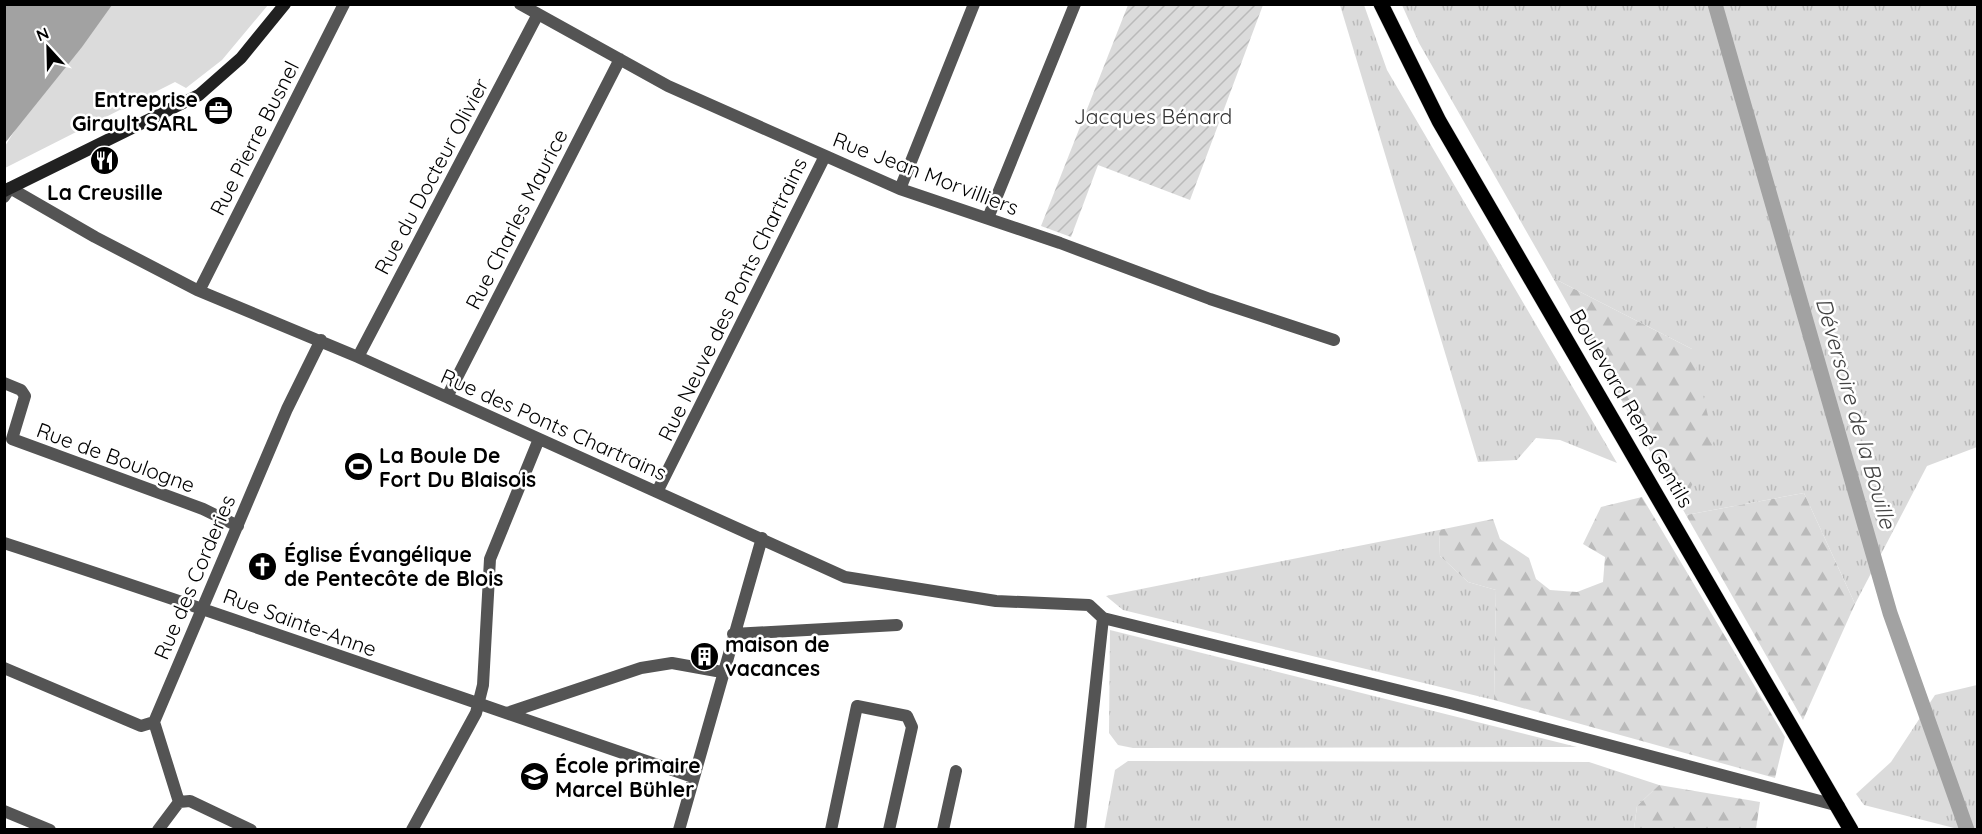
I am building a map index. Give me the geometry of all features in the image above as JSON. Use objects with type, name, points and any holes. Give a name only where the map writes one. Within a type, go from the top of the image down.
[{"type":"main road","points":[[6,192],[199,95],[222,78],[241,58],[285,4]]},
{"type":"main road","name":"Boulevard René Gentils","points":[[1381,4],[1439,121],[1851,830]]},
{"type":"street","name":"Rue Pierre Busnel","points":[[200,289],[344,4]]},
{"type":"street","name":"Rue Jean Morvilliers","points":[[520,4],[668,86],[900,189],[988,218],[1210,299],[1334,340]]},
{"type":"street","points":[[900,189],[974,4]]},
{"type":"street","points":[[988,218],[1075,4]]},
{"type":"street","name":"Rue du Docteur Olivier","points":[[358,357],[538,14]]},
{"type":"street","name":"Rue Charles Maurice","points":[[447,397],[620,59]]},
{"type":"street","name":"Rue Neuve des Ponts Chartrains","points":[[657,492],[825,156]]},
{"type":"street","name":"Rue des Ponts Chartrains","points":[[6,192],[200,289],[321,340],[845,577],[996,601],[1089,605],[1103,618],[1450,703],[1839,806]]},
{"type":"street","name":"Rue des Corderies","points":[[154,722],[287,409],[321,340]]},
{"type":"street","name":"Rue de Boulogne","points":[[4,382],[21,390],[25,396],[12,439],[193,505],[238,526]]},
{"type":"street","points":[[412,830],[479,704],[483,685],[490,558],[539,439]]},
{"type":"street","points":[[679,829],[762,538]]},
{"type":"street","name":"Rue Sainte-Anne","points":[[4,543],[201,607],[693,777]]},
{"type":"street","points":[[1080,830],[1103,618]]},
{"type":"street","points":[[733,634],[897,624]]},
{"type":"street","points":[[507,713],[641,668],[672,663],[722,672]]},
{"type":"street","points":[[4,668],[141,726],[154,722],[179,802]]},
{"type":"street","points":[[831,830],[857,706],[907,716],[912,727],[889,830]]},
{"type":"street","points":[[943,830],[956,771]]},
{"type":"street","points":[[158,830],[179,802],[190,801],[251,830]]},
{"type":"street","points":[[4,811],[48,829]]},
{"type":"green space","points":[[94,5],[268,5],[222,60],[186,88],[175,82],[5,168],[5,146]]},
{"type":"green space","name":"Jacques Bénard","points":[[1128,5],[1263,5],[1190,200],[1098,165],[1071,237],[1041,226]]},
{"type":"green space","points":[[1340,5],[1364,5],[1387,70],[1617,463],[1560,440],[1536,438],[1517,460],[1478,462]]},
{"type":"green space","points":[[1402,5],[1977,5],[1977,447],[1927,466],[1855,604],[1804,493],[1686,515],[1669,485],[1690,489],[1692,349],[1553,278],[1419,43]]},
{"type":"green space","points":[[1553,278],[1692,349],[1714,441],[1690,489],[1669,485]]},
{"type":"green space","points":[[1804,493],[1855,604],[1803,720],[1686,515]]},
{"type":"green space","points":[[1642,497],[1785,737],[1775,778],[1494,700],[1496,590],[1468,582],[1440,556],[1439,530],[1493,519],[1500,539],[1529,558],[1536,579],[1550,590],[1577,592],[1603,582],[1605,557],[1583,544],[1601,507]]},
{"type":"green space","points":[[1439,530],[1440,556],[1468,582],[1496,590],[1494,700],[1123,610],[1106,596]]},
{"type":"green space","points":[[1110,630],[1577,747],[1133,748],[1118,745],[1109,733]]},
{"type":"green space","points":[[1977,685],[1977,829],[1958,829],[1864,805],[1856,794],[1891,762],[1935,695]]},
{"type":"green space","points":[[1128,761],[1589,762],[1659,785],[1637,806],[1634,829],[1104,830],[1115,770]]},
{"type":"green space","points":[[1659,785],[1760,802],[1756,829],[1634,829],[1637,806]]},
{"type":"shaded area","points":[[5,4],[112,5],[82,47],[5,143]]},
{"type":"waterway","name":"Déversoire de la Bouille","points":[[1715,4],[1890,613],[1967,830]]},
{"type":"place","name":"Entreprise Girault SARL","points":[[219,111]]},
{"type":"place","name":"La Creusille","points":[[105,161]]},
{"type":"place","name":"La Boule De Fort Du Blaisois","points":[[358,467]]},
{"type":"place","name":"Église Évangélique de Pentecôte de Blois","points":[[263,566]]},
{"type":"place","name":"maison de vacances","points":[[704,656]]},
{"type":"place","name":"École primaire Marcel Bühler","points":[[534,777]]}]
